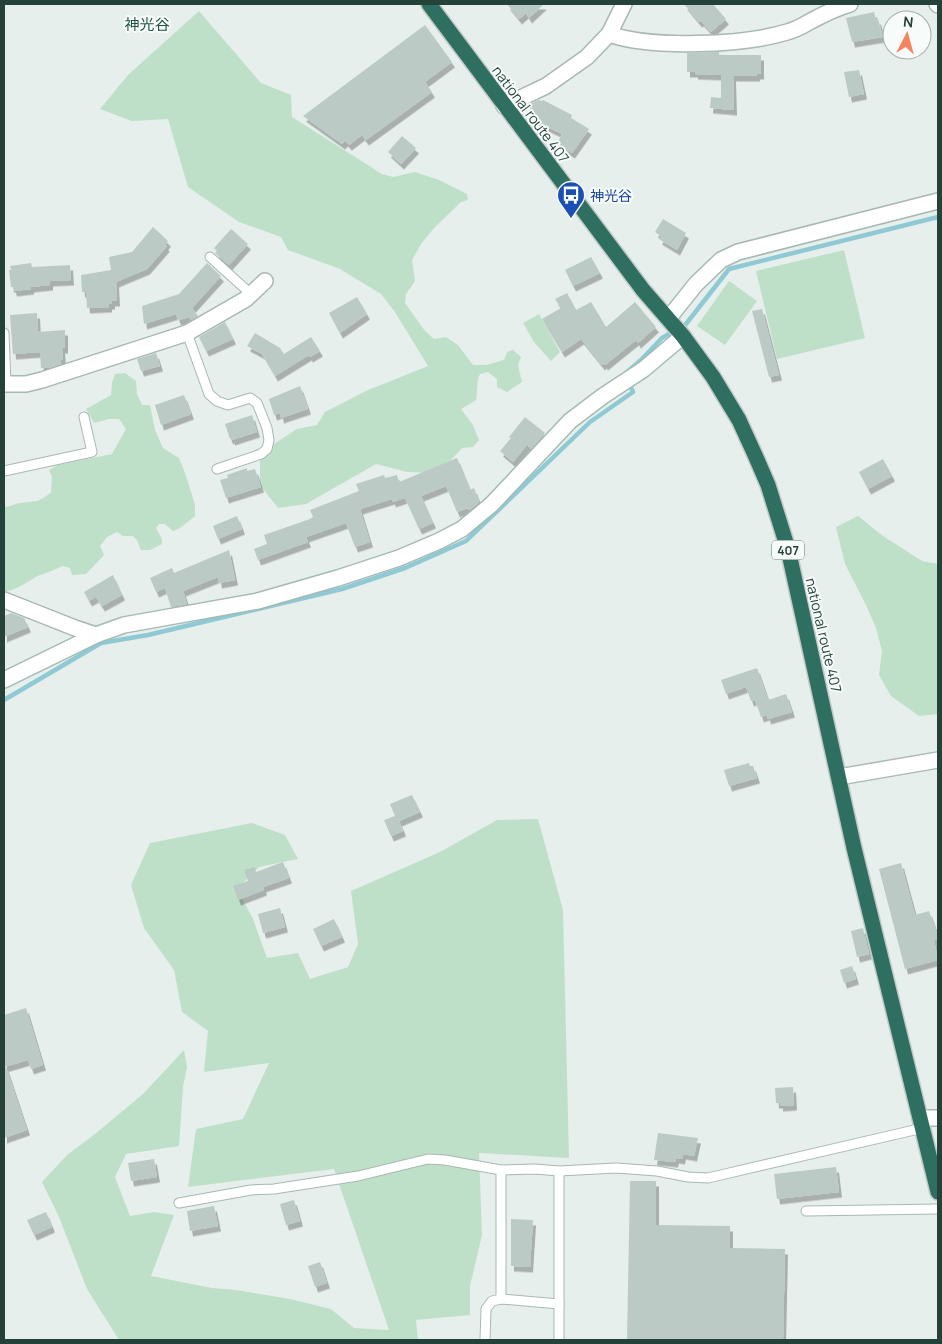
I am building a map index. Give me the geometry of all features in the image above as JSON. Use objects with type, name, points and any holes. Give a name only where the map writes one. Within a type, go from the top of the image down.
[{"type":"highway","name":"national route 407","points":[[429,4],[642,290],[683,336],[713,377],[739,420],[768,485],[788,549],[854,848],[938,1192]]},
{"type":"street","points":[[504,106],[546,86],[567,73],[587,57],[609,34],[624,4]]},
{"type":"street","points":[[609,34],[622,38],[664,43],[719,42],[764,38],[790,32],[832,10],[850,4]]},
{"type":"street","points":[[668,319],[696,284],[721,260],[738,252],[938,201]]},
{"type":"street","points":[[5,384],[26,384],[42,380],[187,333],[246,299],[265,281]]},
{"type":"street","points":[[4,680],[96,634],[124,626],[258,601],[390,561],[439,541],[462,529],[492,504],[570,421],[644,369],[683,336]]},
{"type":"street","points":[[4,600],[75,628],[96,634]]},
{"type":"street","points":[[839,777],[938,760]]},
{"type":"street","points":[[922,1123],[938,1118]]},
{"type":"lane","points":[[210,257],[251,294]]},
{"type":"lane","points":[[4,333],[5,384]]},
{"type":"lane","points":[[187,333],[209,394],[217,402],[228,405],[250,398],[257,402],[267,428],[269,440],[267,449],[261,454],[217,469]]},
{"type":"lane","points":[[4,471],[92,452],[84,417]]},
{"type":"lane","points":[[180,1203],[251,1190],[274,1189],[358,1176],[428,1159],[445,1160],[502,1170],[535,1169],[559,1171],[616,1168],[708,1178],[922,1123]]},
{"type":"lane","points":[[501,1299],[502,1170]]},
{"type":"lane","points":[[559,1171],[560,1340]]},
{"type":"lane","points":[[806,1211],[938,1209]]},
{"type":"lane","points":[[485,1340],[486,1310],[492,1302],[501,1299],[559,1304]]},
{"type":"green space","points":[[199,11],[261,83],[291,95],[292,117],[382,174],[393,177],[415,172],[439,180],[467,194],[468,200],[461,202],[434,228],[421,244],[412,260],[415,281],[406,294],[405,303],[425,331],[434,339],[446,337],[458,345],[473,365],[486,365],[504,360],[507,352],[513,350],[521,357],[518,365],[522,382],[507,392],[497,387],[497,379],[488,372],[480,374],[476,400],[461,409],[473,425],[479,440],[473,447],[462,448],[450,461],[430,473],[407,472],[376,464],[306,504],[278,508],[260,485],[260,461],[274,444],[297,429],[317,425],[325,412],[366,391],[428,366],[395,312],[381,294],[340,269],[288,250],[281,237],[239,222],[188,187],[168,119],[132,121],[100,109],[128,75]]},
{"type":"green space","points":[[844,250],[865,338],[777,359],[756,271]]},
{"type":"green space","points":[[729,281],[757,301],[725,345],[697,326]]},
{"type":"green space","points":[[539,314],[560,352],[551,361],[534,342],[523,323]]},
{"type":"green space","points":[[125,373],[136,381],[137,394],[142,405],[150,405],[155,430],[163,448],[179,458],[195,505],[195,516],[182,527],[173,531],[165,524],[159,524],[156,528],[162,539],[162,544],[150,550],[141,550],[133,536],[123,536],[117,532],[107,537],[100,546],[104,555],[86,574],[72,575],[70,568],[62,566],[4,592],[4,507],[37,501],[47,496],[51,492],[52,477],[49,470],[58,465],[112,454],[126,429],[119,419],[109,419],[94,423],[86,409],[111,395],[115,374]]},
{"type":"green space","points":[[858,516],[883,536],[922,561],[938,564],[938,714],[919,716],[891,696],[879,675],[882,651],[876,628],[845,564],[836,527]]},
{"type":"green space","points":[[538,819],[563,910],[569,1158],[479,1153],[482,1235],[470,1286],[470,1315],[416,1320],[418,1340],[119,1340],[87,1289],[59,1217],[42,1182],[67,1155],[143,1094],[184,1050],[187,1067],[183,1087],[179,1146],[126,1154],[115,1177],[130,1216],[154,1212],[174,1215],[151,1276],[212,1288],[290,1299],[331,1309],[354,1328],[389,1330],[334,1169],[188,1187],[196,1129],[243,1119],[269,1063],[204,1072],[208,1031],[182,1012],[174,970],[144,928],[131,885],[150,843],[252,823],[285,835],[298,859],[259,867],[237,889],[253,919],[267,958],[298,953],[310,979],[348,967],[358,944],[351,891],[440,852],[497,820]]},
{"type":"building","points":[[507,4],[544,4],[529,18],[526,13],[519,19]]},
{"type":"building","points":[[684,4],[713,4],[726,19],[711,32],[701,21],[699,22]]},
{"type":"building","points":[[874,12],[876,20],[878,19],[882,37],[852,42],[846,18]]},
{"type":"building","points":[[425,25],[452,62],[425,82],[432,92],[366,140],[362,135],[349,145],[345,141],[342,144],[303,116]]},
{"type":"building","points":[[719,52],[719,55],[761,55],[761,74],[757,74],[757,76],[733,76],[734,110],[710,108],[711,97],[721,98],[721,75],[687,72],[687,53]]},
{"type":"building","points":[[859,70],[864,94],[849,97],[844,72]]},
{"type":"building","points":[[543,100],[572,115],[571,118],[589,129],[572,153],[557,144],[562,134],[535,121],[538,115],[536,114],[537,112],[525,106]]},
{"type":"building","points":[[402,136],[416,148],[401,164],[388,152]]},
{"type":"building","points":[[663,219],[686,233],[677,250],[659,239],[661,236],[655,232]]},
{"type":"building","points":[[153,227],[168,241],[165,245],[167,246],[147,269],[116,282],[117,301],[112,301],[109,307],[87,308],[86,292],[82,292],[81,275],[111,270],[109,257],[132,252]]},
{"type":"building","points":[[231,229],[248,244],[229,265],[215,253],[217,251],[214,248]]},
{"type":"building","points":[[591,257],[600,273],[573,286],[565,270]]},
{"type":"building","points":[[31,263],[32,267],[70,265],[71,280],[50,281],[50,285],[14,291],[13,287],[11,287],[10,266]]},
{"type":"building","points":[[207,263],[221,276],[192,308],[198,316],[191,320],[190,317],[178,320],[176,314],[144,324],[142,306],[179,294]]},
{"type":"building","points":[[567,293],[576,310],[591,302],[606,327],[635,302],[656,327],[638,343],[636,340],[605,365],[604,363],[602,365],[581,339],[562,352],[542,319],[561,308],[555,299]]},
{"type":"building","points":[[357,297],[367,314],[340,333],[329,313]]},
{"type":"building","points":[[762,309],[779,375],[769,377],[752,311]]},
{"type":"building","points":[[37,313],[38,332],[65,330],[65,348],[62,348],[63,360],[61,360],[61,364],[49,368],[41,368],[40,352],[13,354],[10,315]]},
{"type":"building","points":[[225,322],[233,339],[206,351],[199,337]]},
{"type":"building","points":[[255,333],[280,348],[284,354],[311,337],[320,351],[310,357],[309,355],[275,376],[262,354],[247,346]]},
{"type":"building","points":[[156,353],[160,366],[141,371],[137,359]]},
{"type":"building","points":[[300,386],[308,409],[281,418],[280,413],[274,415],[269,399]]},
{"type":"building","points":[[184,395],[191,414],[161,425],[155,405]]},
{"type":"building","points":[[252,415],[257,432],[230,439],[225,424]]},
{"type":"building","points":[[525,417],[545,433],[531,449],[527,445],[513,462],[500,451]]},
{"type":"building","points":[[457,458],[470,490],[474,488],[479,502],[469,510],[468,508],[457,512],[446,486],[421,496],[433,523],[419,529],[405,498],[393,502],[392,499],[360,509],[370,542],[355,547],[346,523],[306,537],[308,542],[258,560],[254,549],[267,544],[264,535],[310,519],[313,517],[310,510],[359,491],[356,484],[384,475],[385,478],[397,475],[399,482]]},
{"type":"building","points":[[883,459],[892,476],[868,489],[859,472]]},
{"type":"building","points":[[247,468],[247,471],[255,469],[261,487],[226,498],[220,480],[228,478],[227,475]]},
{"type":"building","points":[[237,516],[242,529],[218,539],[213,526]]},
{"type":"building","points":[[229,550],[235,580],[219,583],[218,577],[183,591],[187,604],[171,607],[165,588],[156,592],[150,578],[172,568],[174,573]]},
{"type":"building","points":[[113,575],[122,595],[102,606],[96,597],[89,601],[84,592]]},
{"type":"building","points":[[11,613],[24,618],[28,627],[4,637],[4,616]]},
{"type":"building","points":[[757,668],[768,700],[786,694],[792,712],[768,719],[767,715],[761,717],[755,700],[751,701],[746,687],[726,694],[721,680]]},
{"type":"building","points":[[749,763],[750,766],[753,766],[757,778],[729,786],[724,770]]},
{"type":"building","points":[[412,795],[420,812],[399,821],[403,831],[391,836],[384,820],[395,816],[390,804]]},
{"type":"building","points":[[283,862],[289,878],[263,887],[264,890],[238,900],[233,886],[248,881],[244,870],[255,867],[256,872]]},
{"type":"building","points":[[901,863],[915,915],[929,911],[938,937],[938,939],[934,940],[938,960],[905,969],[879,869]]},
{"type":"building","points":[[280,908],[285,927],[263,933],[258,914]]},
{"type":"building","points":[[334,919],[342,937],[321,946],[313,929]]},
{"type":"building","points":[[863,928],[869,954],[857,957],[851,931]]},
{"type":"building","points":[[852,966],[856,979],[844,983],[840,970]]},
{"type":"building","points":[[26,1008],[43,1065],[31,1069],[28,1060],[4,1067],[4,1015]]},
{"type":"building","points":[[6,1067],[27,1130],[4,1138],[4,1068]]},
{"type":"building","points":[[793,1087],[794,1105],[780,1106],[780,1103],[776,1103],[775,1088]]},
{"type":"building","points":[[658,1133],[698,1138],[694,1156],[683,1154],[682,1159],[676,1158],[675,1162],[654,1160]]},
{"type":"building","points":[[154,1159],[157,1177],[131,1181],[128,1163]]},
{"type":"building","points":[[836,1167],[839,1192],[777,1199],[774,1174]]},
{"type":"building","points":[[630,1181],[656,1181],[656,1225],[730,1226],[730,1248],[785,1249],[783,1340],[627,1340]]},
{"type":"building","points":[[294,1200],[300,1221],[286,1225],[280,1204]]},
{"type":"building","points":[[214,1206],[218,1226],[190,1231],[187,1211]]},
{"type":"building","points":[[46,1212],[52,1227],[34,1235],[27,1220]]},
{"type":"building","points":[[511,1219],[533,1220],[530,1267],[511,1266]]},
{"type":"building","points":[[320,1262],[327,1283],[315,1287],[308,1266]]},
{"type":"waterway","points":[[626,373],[662,338],[686,324],[729,269],[938,217]]},
{"type":"waterway","points":[[4,700],[101,643],[148,635],[342,589],[405,568],[466,541],[590,422],[633,392],[629,382]]},
{"type":"place","name":"神光谷","points":[[571,219]]},
{"type":"district","name":"神光谷","points":[[147,24]]}]
